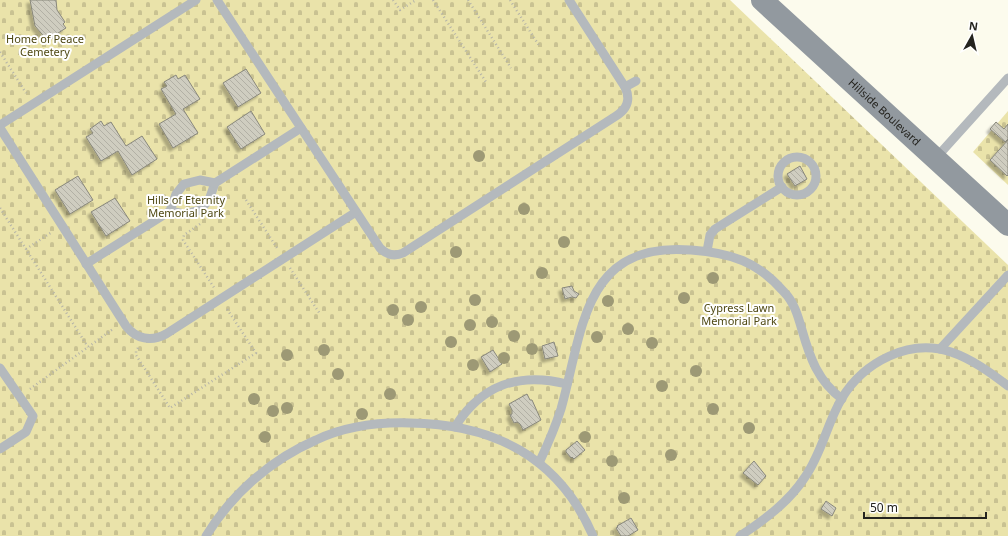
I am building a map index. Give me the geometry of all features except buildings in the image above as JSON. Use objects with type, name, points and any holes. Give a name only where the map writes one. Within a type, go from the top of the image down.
[{"type":"main road","name":"Hillside Boulevard","points":[[762,0],[1008,225]]},
{"type":"lane","points":[[196,0],[0,127],[130,331],[140,337],[152,339],[162,337],[356,212]]},
{"type":"lane","points":[[217,0],[356,212],[384,252],[393,256],[403,253],[619,114],[627,104],[628,96],[625,87],[569,0]]},
{"type":"lane","points":[[935,159],[1008,78]]},
{"type":"lane","points":[[625,87],[636,81]]},
{"type":"lane","points":[[170,211],[184,214],[200,210],[208,200],[214,182],[301,128]]},
{"type":"lane","points":[[800,157],[808,160],[813,166],[816,174],[815,183],[806,193],[794,195],[782,187],[779,180],[779,172],[785,162],[792,158],[800,157]]},
{"type":"lane","points":[[86,264],[170,211],[176,194],[184,184],[200,180],[214,182]]},
{"type":"lane","points":[[707,251],[710,235],[715,229],[782,187]]},
{"type":"lane","points":[[539,463],[556,422],[567,384],[578,336],[586,312],[596,290],[609,274],[624,262],[639,254],[688,249],[707,251],[740,258],[753,265],[777,283],[787,294],[796,310],[808,351],[817,372],[828,388],[842,399]]},
{"type":"lane","points":[[940,349],[1008,275]]},
{"type":"lane","points":[[740,536],[777,509],[804,479],[820,453],[842,399],[857,378],[890,356],[913,348],[940,349],[963,357],[1008,386]]},
{"type":"lane","points":[[0,368],[33,416],[31,425],[26,432],[0,449]]},
{"type":"lane","points":[[455,427],[474,402],[483,395],[505,384],[530,378],[567,384]]},
{"type":"lane","points":[[206,536],[226,506],[248,485],[288,454],[317,439],[350,427],[383,423],[420,423],[455,427],[489,435],[524,452],[539,463],[564,487],[573,499],[593,536]]},
{"type":"path","points":[[393,0],[400,10],[416,0]]},
{"type":"path","points":[[433,0],[486,82]]},
{"type":"path","points":[[468,0],[511,68]]},
{"type":"path","points":[[510,0],[540,47]]},
{"type":"path","points":[[0,52],[27,94]]},
{"type":"path","points":[[0,208],[88,347]]},
{"type":"path","points":[[26,249],[62,226]]},
{"type":"path","points":[[20,396],[124,323]]},
{"type":"green space","points":[[0,0],[730,0],[1008,265],[1008,536],[0,536]]},
{"type":"green space","points":[[1008,111],[1008,185],[973,152]]},
{"type":"park label","name":"Home of Peace Cemetery","points":[[45,45]]},
{"type":"park label","name":"Hills of Eternity Memorial Park","points":[[186,206]]},
{"type":"park label","name":"Cypress Lawn Memorial Park","points":[[739,314]]}]
